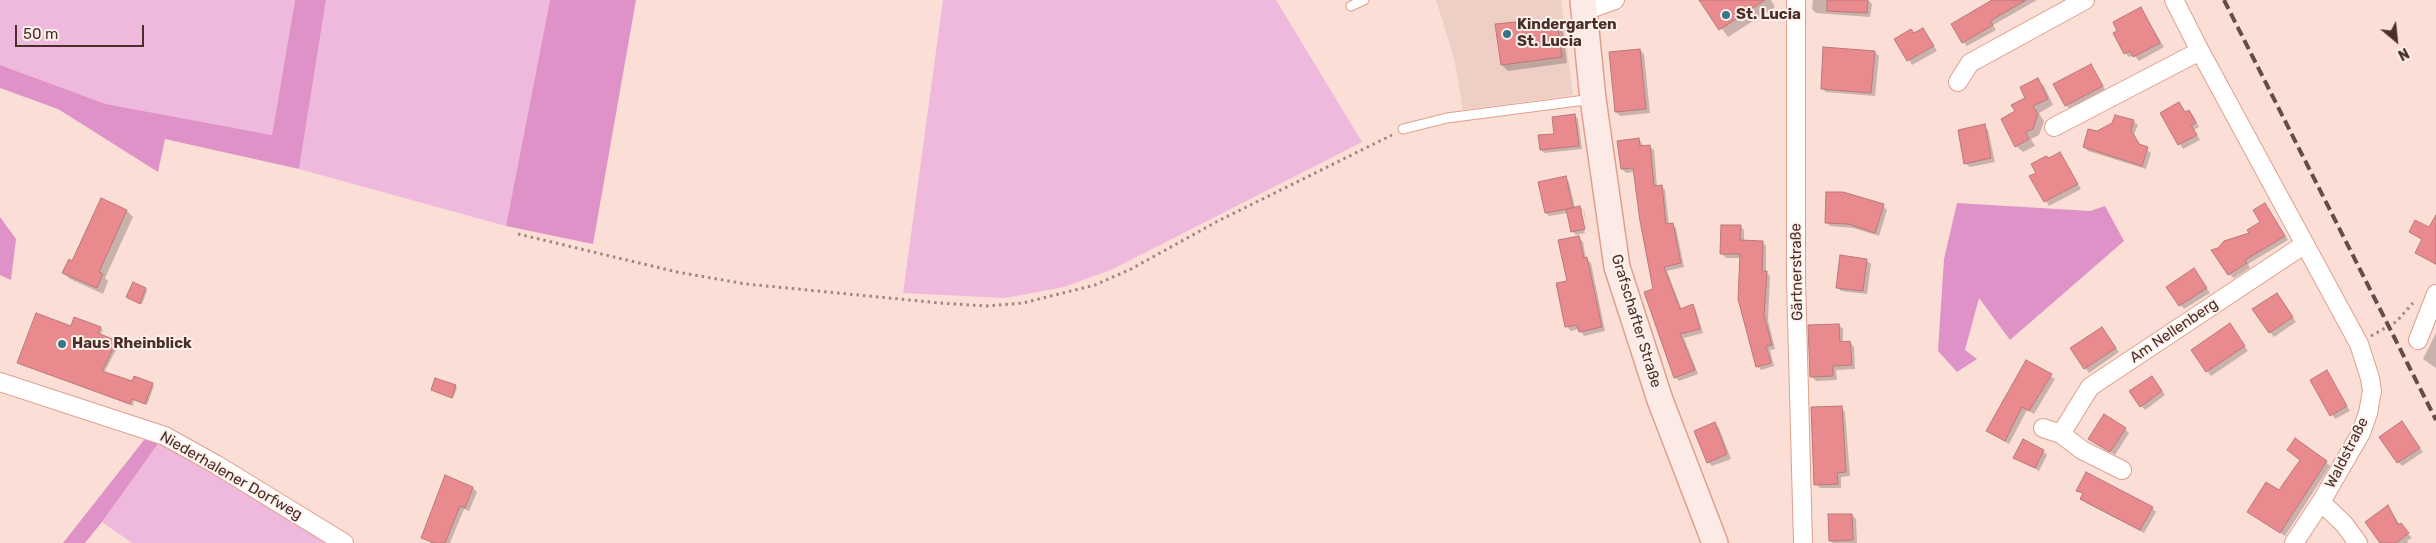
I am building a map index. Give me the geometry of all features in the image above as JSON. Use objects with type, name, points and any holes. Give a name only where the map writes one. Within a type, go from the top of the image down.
[{"type":"main road","name":"Grafschafter Straße","points":[[1583,6],[1593,99],[1617,267],[1660,400],[1715,543]]},
{"type":"street","points":[[1583,6],[1616,0]]},
{"type":"street","name":"Gärtnerstraße","points":[[1796,0],[1796,280],[1802,543]]},
{"type":"street","points":[[1958,82],[1970,62],[2085,0]]},
{"type":"street","points":[[2174,0],[2359,344]]},
{"type":"street","points":[[2054,127],[2200,51]]},
{"type":"street","name":"Am Nellenberg","points":[[2060,434],[2090,387],[2305,244]]},
{"type":"street","points":[[2418,340],[2428,295]]},
{"type":"street","name":"Waldstraße","points":[[2294,543],[2321,502],[2361,433],[2368,413],[2372,391],[2370,378],[2359,344]]},
{"type":"street","name":"Niederhalener Dorfweg","points":[[0,382],[165,436],[217,464],[344,543]]},
{"type":"street","points":[[2043,428],[2060,434],[2082,450],[2122,470]]},
{"type":"street","name":"Waldstraße","points":[[2321,502],[2344,524],[2358,543]]},
{"type":"lane","points":[[1351,6],[1364,0]]},
{"type":"lane","points":[[1403,130],[1448,118],[1593,99]]},
{"type":"path","points":[[518,234],[677,272],[746,284],[940,303],[986,306],[1023,303],[1095,285],[1131,269],[1218,221],[1403,130]]},
{"type":"path","points":[[2359,344],[2396,322],[2428,295]]},
{"type":"shaded area","points":[[0,0],[295,0],[272,135],[106,104],[0,65]]},
{"type":"shaded area","points":[[295,0],[326,0],[299,169],[165,139],[158,172],[58,109],[0,88],[0,65],[106,104],[272,135]]},
{"type":"shaded area","points":[[326,0],[550,0],[506,226],[299,169]]},
{"type":"shaded area","points":[[550,0],[636,0],[593,244],[506,226]]},
{"type":"shaded area","points":[[943,0],[1276,0],[1362,142],[1113,269],[1064,287],[1005,298],[903,293]]},
{"type":"shaded area","name":"Kindergarten St. Lucia","points":[[1436,0],[1561,0],[1573,95],[1463,110],[1454,58]]},
{"type":"shaded area","points":[[1957,203],[2090,211],[2105,206],[2124,241],[2010,340],[1979,298],[1965,350],[1977,359],[1957,372],[1938,351],[1944,259]]},
{"type":"shaded area","points":[[0,217],[16,239],[11,280],[0,275]]},
{"type":"shaded area","points":[[144,440],[160,441],[102,522],[85,543],[63,543]]},
{"type":"shaded area","points":[[160,441],[330,543],[132,543],[102,522]]},
{"type":"building","name":"St. Lucia","points":[[1699,0],[1765,0],[1719,30]]},
{"type":"building","points":[[1827,0],[1868,0],[1867,13],[1827,11]]},
{"type":"building","points":[[1992,0],[2026,0],[1990,21],[1993,25],[1962,43],[1951,24]]},
{"type":"building","points":[[2141,7],[2160,43],[2133,57],[2130,51],[2124,54],[2113,33],[2117,31],[2113,22]]},
{"type":"building","points":[[1516,22],[1517,28],[1557,22],[1562,57],[1501,65],[1495,24]]},
{"type":"building","points":[[1923,28],[1934,46],[1907,61],[1894,39],[1911,29],[1914,33]]},
{"type":"building","points":[[1823,47],[1875,51],[1871,93],[1821,89]]},
{"type":"building","points":[[1640,49],[1646,109],[1615,112],[1609,52]]},
{"type":"building","points":[[2091,64],[2103,86],[2065,106],[2053,84]]},
{"type":"building","points":[[2038,78],[2048,99],[2033,106],[2038,114],[2033,129],[2026,132],[2029,139],[2015,147],[2001,119],[2015,111],[2011,105],[2025,98],[2020,87]]},
{"type":"building","points":[[2179,102],[2185,112],[2189,110],[2196,123],[2191,125],[2197,135],[2178,145],[2160,113]]},
{"type":"building","points":[[1575,114],[1579,146],[1540,150],[1538,135],[1554,134],[1552,117]]},
{"type":"building","points":[[2115,115],[2134,120],[2131,130],[2139,144],[2148,147],[2142,166],[2083,147],[2088,129],[2097,131],[2112,123]]},
{"type":"building","points":[[1985,124],[1991,158],[1964,164],[1958,130]]},
{"type":"building","points":[[1639,138],[1640,146],[1650,145],[1654,186],[1662,185],[1666,224],[1673,223],[1681,263],[1664,267],[1680,309],[1693,304],[1700,329],[1680,334],[1695,370],[1674,378],[1644,292],[1653,289],[1640,221],[1633,168],[1621,169],[1617,141]]},
{"type":"building","points":[[2060,152],[2078,184],[2044,202],[2029,176],[2036,173],[2031,164],[2046,156],[2049,158]]},
{"type":"building","points":[[1566,176],[1573,208],[1545,213],[1538,182]]},
{"type":"building","points":[[1826,192],[1843,192],[1884,204],[1875,233],[1848,224],[1825,223]]},
{"type":"building","points":[[101,198],[127,210],[99,272],[103,274],[97,288],[62,273],[69,259],[72,261]]},
{"type":"building","points":[[2265,203],[2285,236],[2245,260],[2247,263],[2228,275],[2211,250],[2218,248],[2224,241],[2249,233],[2247,230],[2260,222],[2253,210]]},
{"type":"building","points":[[1580,206],[1585,229],[1571,232],[1566,209]]},
{"type":"building","points":[[2436,215],[2436,264],[2415,253],[2422,239],[2409,232],[2415,220],[2429,227]]},
{"type":"building","points":[[1721,225],[1741,225],[1740,240],[1763,241],[1762,271],[1767,271],[1764,315],[1772,345],[1766,346],[1771,363],[1756,367],[1738,299],[1740,254],[1720,254]]},
{"type":"building","points":[[1579,236],[1584,258],[1587,257],[1602,327],[1579,332],[1577,325],[1565,327],[1556,283],[1567,281],[1558,240]]},
{"type":"building","points":[[1840,255],[1867,259],[1863,291],[1836,288]]},
{"type":"building","points":[[2194,268],[2207,288],[2179,306],[2166,287]]},
{"type":"building","points":[[133,282],[146,288],[140,304],[126,297]]},
{"type":"building","points":[[2277,293],[2293,317],[2269,333],[2252,309]]},
{"type":"building","points":[[36,313],[71,326],[74,317],[101,327],[98,333],[117,341],[102,371],[132,381],[134,376],[153,383],[145,404],[132,399],[130,404],[17,363]]},
{"type":"building","points":[[2230,323],[2245,346],[2206,372],[2191,350]]},
{"type":"building","points":[[1839,324],[1840,342],[1850,341],[1852,365],[1833,366],[1833,376],[1810,377],[1808,325]]},
{"type":"building","points":[[2102,327],[2116,348],[2084,369],[2070,348]]},
{"type":"building","points":[[2026,360],[2052,374],[2029,411],[2022,407],[2005,441],[1986,431]]},
{"type":"building","points":[[2327,370],[2347,406],[2330,416],[2310,380]]},
{"type":"building","points":[[2152,376],[2162,391],[2140,407],[2129,391]]},
{"type":"building","points":[[435,378],[456,385],[452,398],[431,390]]},
{"type":"building","points":[[1842,406],[1846,472],[1837,473],[1838,484],[1814,485],[1811,407]]},
{"type":"building","points":[[2104,414],[2126,428],[2110,452],[2088,439]]},
{"type":"building","points":[[2402,421],[2420,448],[2397,463],[2379,437]]},
{"type":"building","points":[[1715,422],[1727,454],[1707,463],[1694,431]]},
{"type":"building","points":[[2295,438],[2327,461],[2280,533],[2247,512],[2266,482],[2279,490],[2300,460],[2287,450]]},
{"type":"building","points":[[2023,439],[2044,450],[2035,468],[2013,458]]},
{"type":"building","points":[[2086,472],[2153,507],[2140,530],[2080,499],[2083,493],[2076,491]]},
{"type":"building","points":[[445,475],[473,487],[465,508],[460,506],[445,543],[435,543],[421,538]]},
{"type":"building","points":[[2388,505],[2398,525],[2401,523],[2409,533],[2396,543],[2380,543],[2365,522]]},
{"type":"building","points":[[1828,514],[1852,514],[1853,540],[1829,541]]},
{"type":"railway","points":[[2224,0],[2436,420]]},
{"type":"place","name":"St. Lucia","points":[[1726,15]]},
{"type":"place","name":"Kindergarten St. Lucia","points":[[1507,34]]},
{"type":"place","name":"Haus Rheinblick","points":[[62,344]]}]
